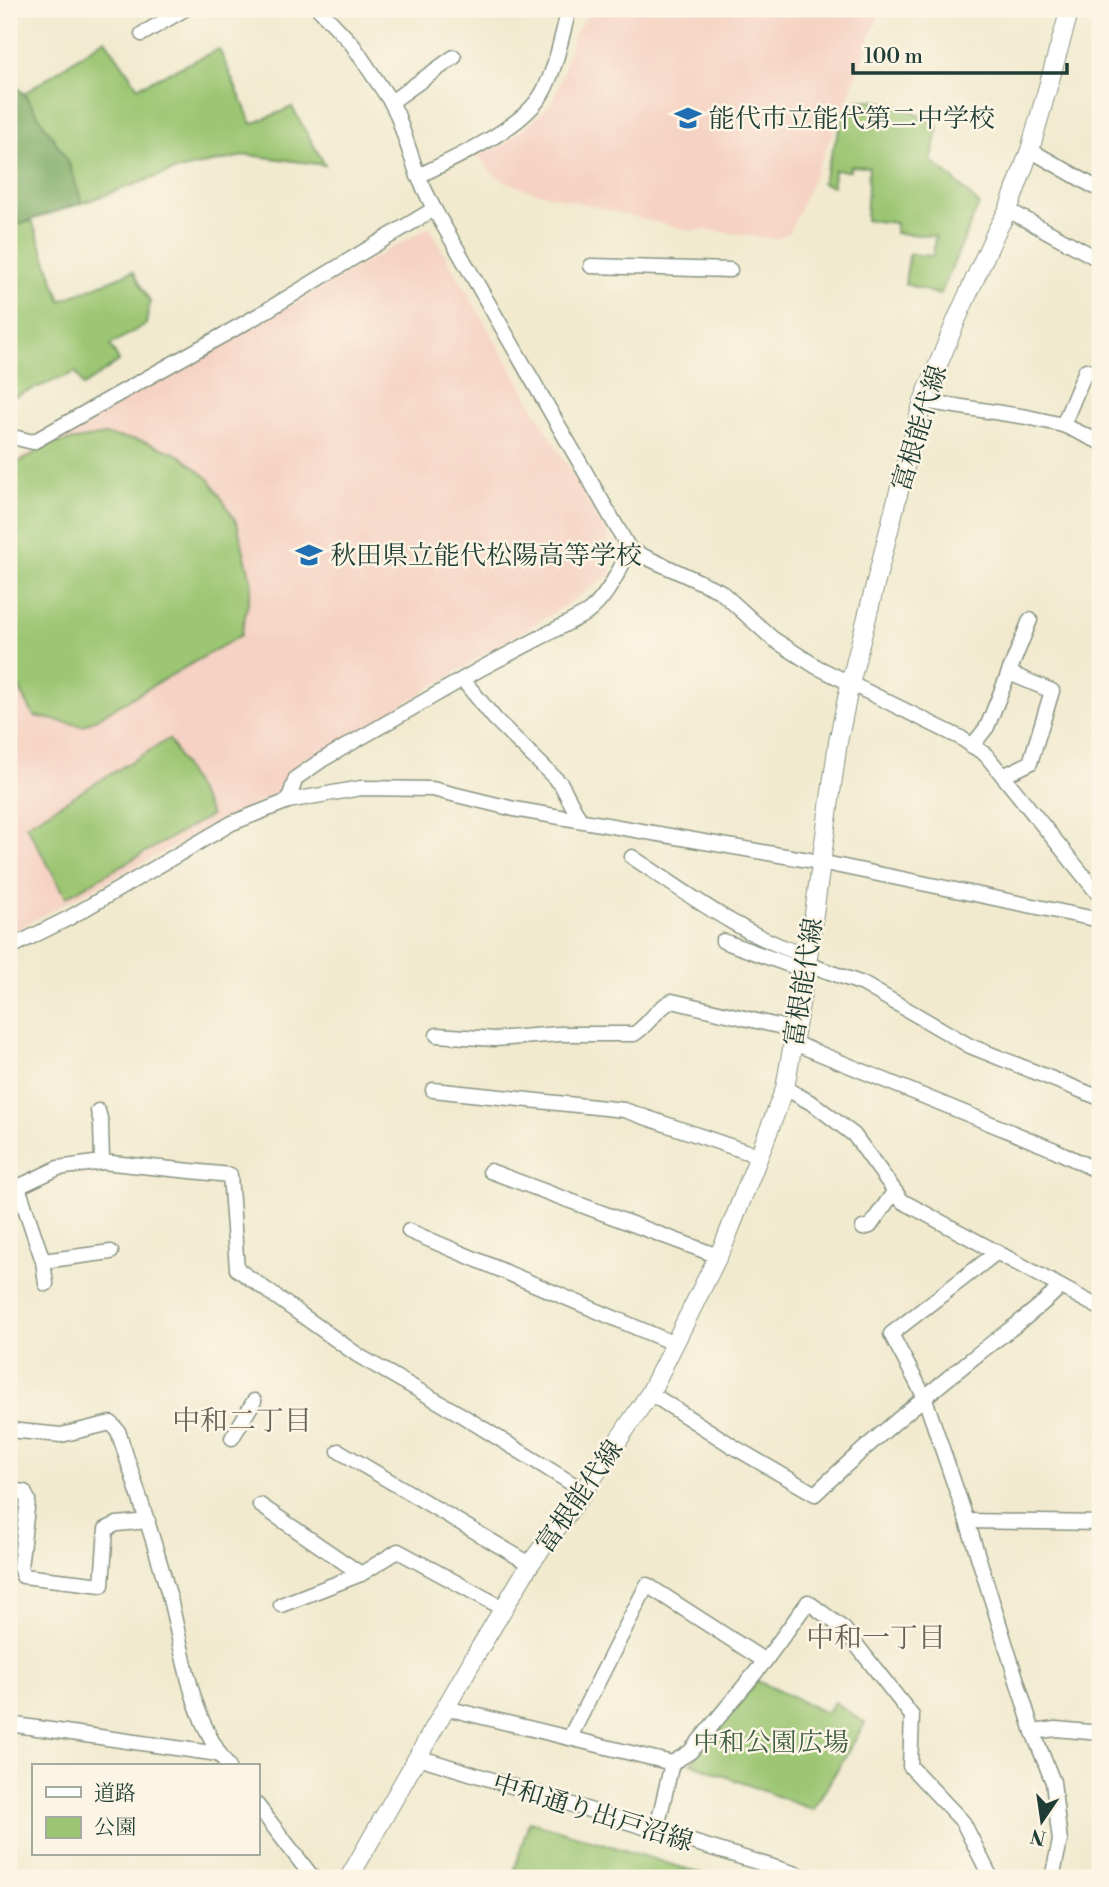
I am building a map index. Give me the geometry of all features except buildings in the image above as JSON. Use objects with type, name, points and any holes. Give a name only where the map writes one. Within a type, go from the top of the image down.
[{"type":"main road","name":"富根能代線","points":[[349,1878],[530,1564],[584,1491],[650,1393],[718,1256],[759,1156],[785,1088],[807,964],[838,742],[850,684],[923,401],[959,314],[1008,210],[1030,150],[1070,9]]},
{"type":"street","points":[[142,34],[185,9]]},
{"type":"street","points":[[319,9],[352,44],[391,102],[418,176],[435,209],[630,550],[720,591],[774,639],[817,667],[986,755],[1097,886]]},
{"type":"street","points":[[418,176],[499,135],[529,109],[543,93],[569,9]]},
{"type":"street","points":[[391,102],[454,57]]},
{"type":"street","points":[[1030,150],[1100,190]]},
{"type":"street","points":[[9,436],[33,442],[259,315],[435,209]]},
{"type":"street","points":[[1008,210],[1100,260]]},
{"type":"street","points":[[591,266],[730,270]]},
{"type":"street","points":[[1063,425],[1086,370],[1100,376]]},
{"type":"street","points":[[923,401],[1063,425],[1100,442]]},
{"type":"street","points":[[288,800],[296,778],[322,760],[593,609],[609,589],[630,550]]},
{"type":"street","points":[[972,746],[987,727],[1030,620]]},
{"type":"street","points":[[1003,776],[1030,763],[1052,691],[1009,673]]},
{"type":"street","points":[[463,680],[495,719],[561,784],[580,820]]},
{"type":"street","points":[[9,948],[69,918],[232,823],[288,800],[361,788],[432,789],[514,809],[820,862],[1100,920]]},
{"type":"street","points":[[632,857],[716,912],[807,964]]},
{"type":"street","points":[[723,941],[807,964],[863,984],[970,1046],[1100,1098]]},
{"type":"street","points":[[437,1035],[495,1039],[559,1034],[634,1034],[644,1028],[662,1005],[672,1001],[795,1036],[1100,1172]]},
{"type":"street","points":[[785,1088],[815,1105],[854,1135],[902,1201],[1100,1308]]},
{"type":"street","points":[[433,1090],[624,1110],[759,1156]]},
{"type":"street","points":[[98,1111],[101,1122],[102,1162]]},
{"type":"street","points":[[46,1284],[43,1261],[18,1187],[58,1168],[102,1162],[230,1175],[237,1269],[359,1356],[584,1491]]},
{"type":"street","points":[[490,1171],[718,1256]]},
{"type":"street","points":[[863,1228],[870,1226],[894,1192]]},
{"type":"street","points":[[409,1231],[675,1344]]},
{"type":"street","points":[[43,1261],[111,1252]]},
{"type":"street","points":[[996,1253],[891,1334],[924,1396],[967,1521],[1033,1732],[1054,1782],[1060,1841],[1052,1878]]},
{"type":"street","points":[[650,1393],[734,1447],[815,1494],[924,1396],[1039,1308],[1060,1287]]},
{"type":"street","points":[[232,1438],[254,1401]]},
{"type":"street","points":[[9,1430],[61,1435],[111,1423],[118,1432],[148,1521],[170,1599],[191,1693],[218,1754],[226,1764]]},
{"type":"street","points":[[339,1451],[530,1564]]},
{"type":"street","points":[[9,1490],[24,1492],[28,1500],[20,1567],[23,1576],[102,1585],[106,1529],[117,1524],[148,1521]]},
{"type":"street","points":[[260,1505],[361,1574]]},
{"type":"street","points":[[967,1521],[1100,1523]]},
{"type":"street","points":[[281,1605],[361,1574],[398,1551],[503,1608]]},
{"type":"street","points":[[570,1737],[647,1585],[765,1661]]},
{"type":"street","points":[[656,1832],[672,1763],[690,1752],[765,1661],[808,1602],[844,1629],[912,1716],[910,1766],[963,1822],[991,1878]]},
{"type":"street","points":[[446,1708],[672,1763]]},
{"type":"street","points":[[9,1724],[218,1754]]},
{"type":"street","points":[[1033,1732],[1056,1729],[1100,1732]]},
{"type":"street","name":"中和通り出戸沼線","points":[[418,1757],[809,1878]]},
{"type":"street","points":[[259,1808],[313,1878]]},
{"type":"shaded area","name":"能代市立能代第二中学校","points":[[591,9],[881,9],[844,108],[789,233],[776,239],[707,230],[691,231],[532,191],[508,183],[491,172],[477,155],[501,146],[551,104],[561,80],[573,36]]},
{"type":"shaded area","name":"秋田県立能代松陽高等学校","points":[[429,227],[609,537],[611,574],[565,606],[290,773],[278,792],[9,933],[9,464]]},
{"type":"green space","points":[[105,39],[138,87],[219,49],[252,124],[292,107],[325,165],[248,155],[173,171],[82,203],[68,161],[24,94]]},
{"type":"green space","points":[[9,79],[24,94],[68,161],[82,203],[9,227]]},
{"type":"green space","points":[[873,100],[892,104],[935,122],[938,129],[931,162],[979,204],[940,295],[905,284],[909,254],[933,256],[935,236],[895,233],[896,223],[866,220],[869,167],[850,166],[850,171],[834,170],[833,186],[822,183],[845,112],[857,101]]},
{"type":"green space","points":[[32,221],[61,301],[133,271],[150,302],[146,324],[110,345],[119,361],[83,386],[76,372],[10,398],[9,227]]},
{"type":"green space","points":[[105,435],[144,441],[180,455],[210,480],[237,523],[252,584],[241,635],[83,726],[34,716],[9,668],[9,468],[51,444]]},
{"type":"green space","points":[[169,739],[211,815],[66,897],[26,825]]},
{"type":"green space","name":"中和公園広場","points":[[757,1681],[826,1713],[834,1702],[865,1723],[813,1810],[691,1763]]},
{"type":"green space","points":[[529,1821],[716,1878],[512,1878]]},
{"type":"place","name":"能代市立能代第二中学校","points":[[688,118]]},
{"type":"place","name":"秋田県立能代松陽高等学校","points":[[309,555]]},
{"type":"district","name":"中和二丁目","points":[[242,1420]]},
{"type":"district","name":"中和一丁目","points":[[876,1637]]}]
